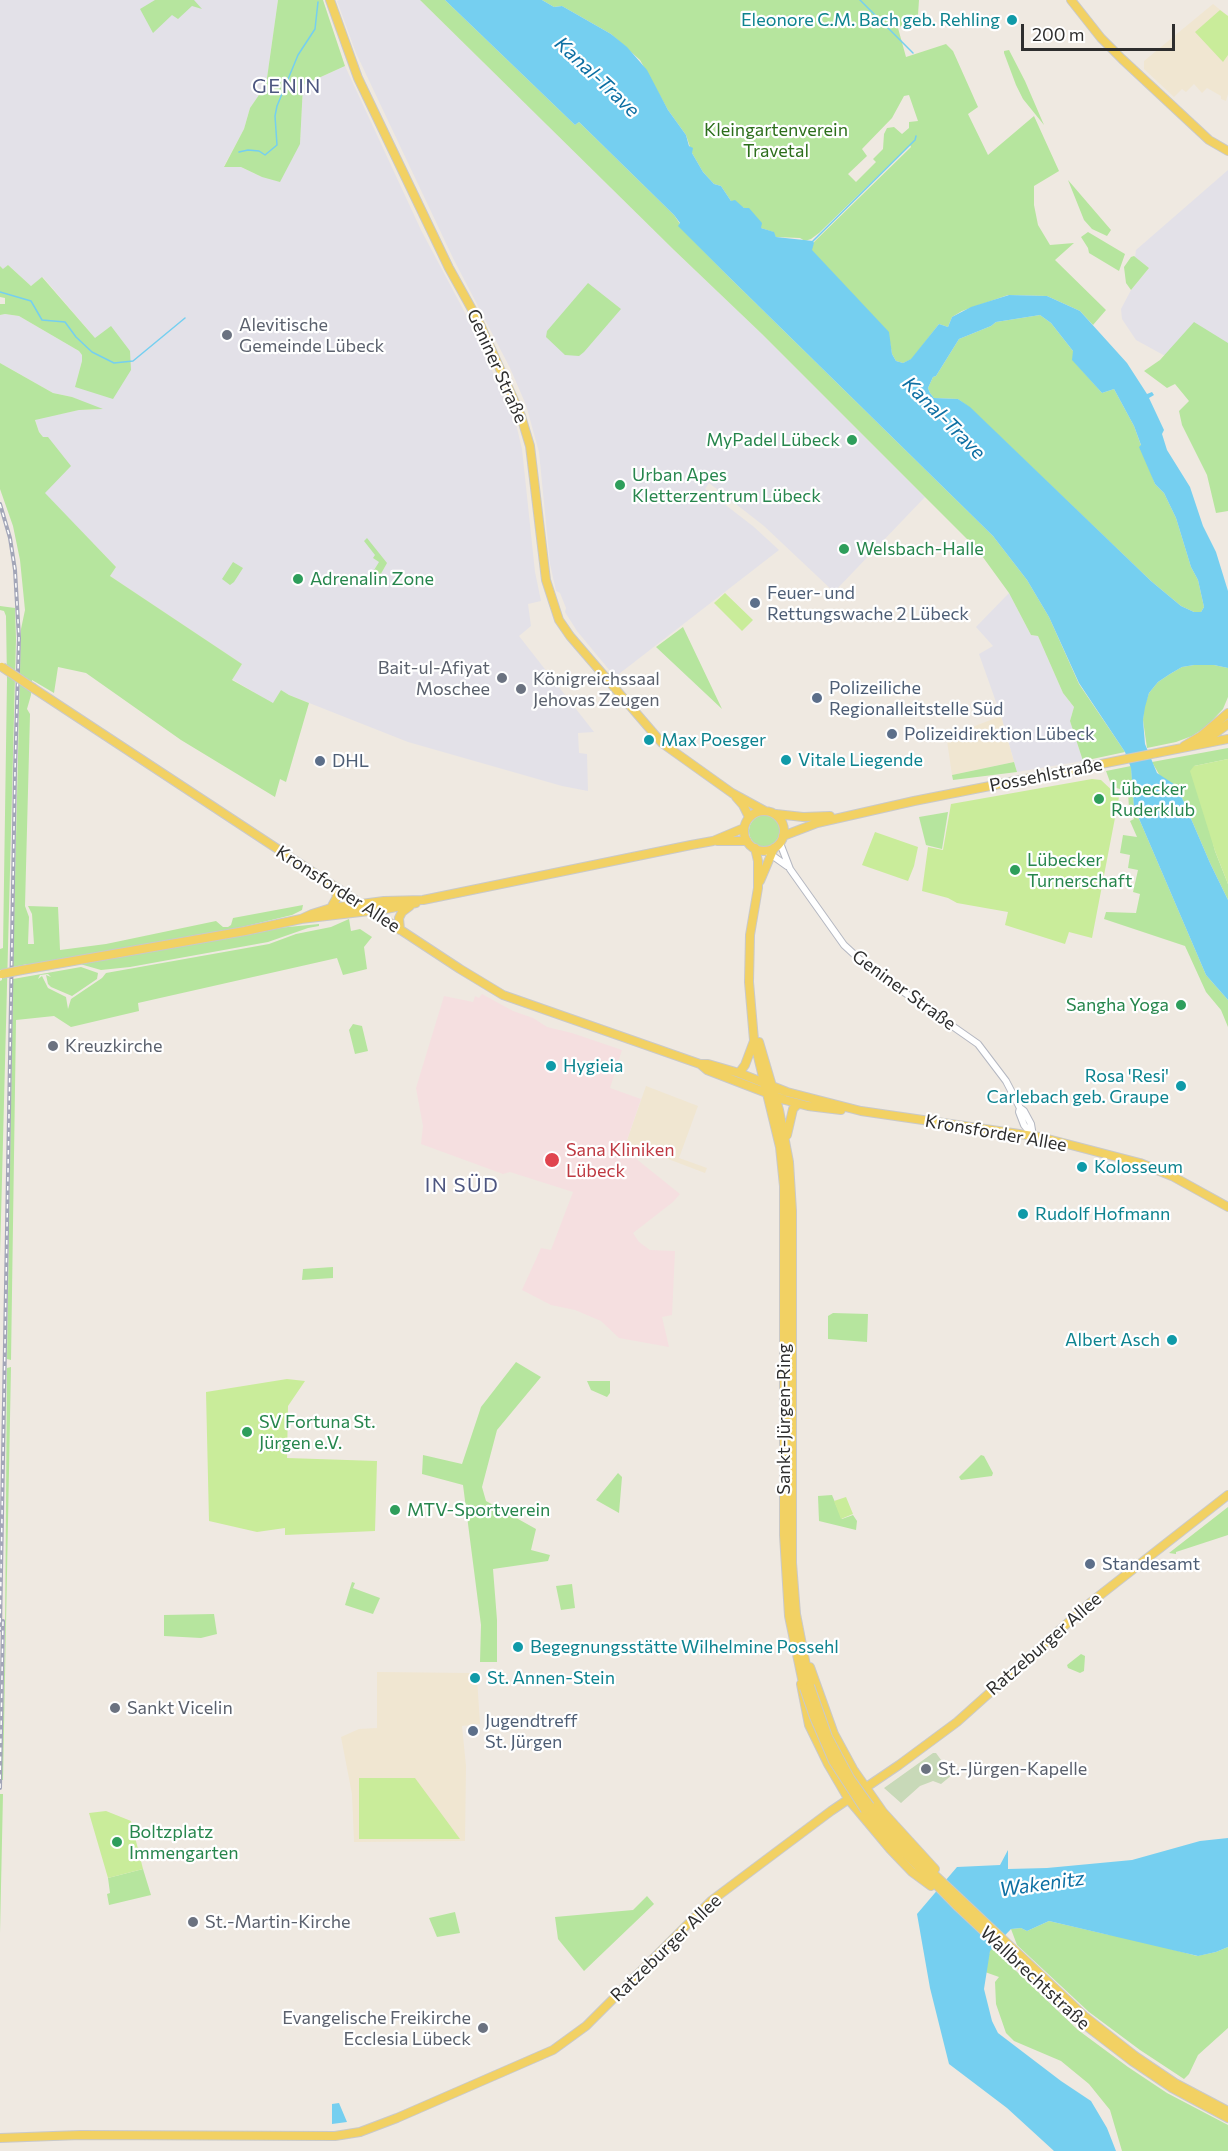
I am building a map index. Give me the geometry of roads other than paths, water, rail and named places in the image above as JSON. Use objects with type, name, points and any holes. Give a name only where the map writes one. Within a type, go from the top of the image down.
[{"type":"main road","name":"Geniner Straße","points":[[330,0],[358,78],[449,268],[479,322],[521,416],[531,454],[546,580],[559,620],[662,743],[732,794],[765,811]]},
{"type":"main road","points":[[1071,0],[1101,38],[1122,59],[1209,140],[1228,151]]},
{"type":"main road","name":"Kronsforder Allee","points":[[1,666],[400,930],[503,995],[700,1064],[739,1073],[798,1104],[1033,1136],[1153,1168],[1188,1184],[1228,1207]]},
{"type":"main road","points":[[1193,747],[1212,737],[1227,720]]},
{"type":"main road","points":[[1177,750],[1227,720]]},
{"type":"main road","name":"Possehlstraße","points":[[775,847],[817,823],[1228,739]]},
{"type":"main road","name":"Geniner Straße","points":[[732,794],[743,805],[749,817]]},
{"type":"main road","points":[[759,811],[775,814],[783,824],[775,847],[755,848],[747,841],[744,828],[749,817],[759,811]]},
{"type":"main road","name":"Possehlstraße","points":[[775,814],[816,817],[865,812]]},
{"type":"main road","points":[[301,919],[332,908],[423,900],[712,841],[744,828]]},
{"type":"main road","points":[[712,841],[747,841]]},
{"type":"main road","name":"Sankt-Jürgen-Ring","points":[[758,888],[775,847]]},
{"type":"main road","name":"Sankt-Jürgen-Ring","points":[[755,848],[758,888],[750,951],[754,1040],[787,1145],[792,1211],[790,1523],[792,1572],[804,1661],[804,1682]]},
{"type":"main road","points":[[332,908],[337,897],[335,887]]},
{"type":"main road","points":[[400,930],[399,918],[402,912],[423,900]]},
{"type":"main road","points":[[1,975],[301,919],[411,905]]},
{"type":"main road","name":"Sankt-Jürgen-Ring","points":[[752,1014],[770,1090],[784,1186],[784,1535],[789,1616],[804,1682],[833,1748],[867,1807]]},
{"type":"main road","points":[[739,1073],[745,1065],[754,1040]]},
{"type":"main road","name":"Kronsforder Allee","points":[[700,1064],[707,1070],[770,1090],[861,1111]]},
{"type":"main road","points":[[787,1145],[790,1119],[793,1109],[798,1104]]},
{"type":"main road","name":"Ratzeburger Allee","points":[[0,2138],[80,2135],[324,2137],[360,2132],[514,2068],[566,2042],[586,2026],[711,1901],[957,1722],[1097,1598],[1228,1495]]},
{"type":"main road","points":[[800,1638],[805,1645],[816,1686],[834,1734],[866,1789],[867,1807],[912,1872],[958,1902]]},
{"type":"main road","points":[[804,1661],[802,1691],[809,1725],[849,1800],[867,1807]]},
{"type":"main road","name":"Wallbrechtstraße","points":[[867,1807],[958,1902],[1080,2021],[1172,2088],[1228,2118]]},
{"type":"main road","name":"Wallbrechtstraße","points":[[1031,1971],[1135,2056],[1175,2083],[1228,2111]]},
{"type":"street","name":"Geniner Straße","points":[[775,847],[835,933],[868,967],[978,1044],[1024,1111],[1031,1124],[1033,1136]]},
{"type":"street","name":"Geniner Straße","points":[[775,847],[790,869]]},
{"type":"water","name":"Kanal-Trave","points":[[445,0],[542,0],[554,7],[562,6],[611,34],[627,47],[647,70],[668,110],[686,135],[689,146],[693,148],[692,153],[703,172],[714,184],[721,186],[731,201],[735,200],[744,208],[749,208],[762,223],[761,228],[774,232],[776,237],[813,241],[812,250],[889,332],[892,354],[896,361],[903,363],[911,359],[939,324],[948,327],[952,317],[971,307],[1009,295],[1047,296],[1080,311],[1127,363],[1147,394],[1152,392],[1154,395],[1149,398],[1164,430],[1162,434],[1167,450],[1190,487],[1203,526],[1216,552],[1228,591],[1228,668],[1194,665],[1182,667],[1170,674],[1158,682],[1149,693],[1143,720],[1145,744],[1157,773],[1177,786],[1228,900],[1228,1000],[1206,975],[1134,807],[1131,768],[1125,752],[1079,683],[1049,617],[1027,580],[993,536],[678,226],[680,223],[674,215],[579,122],[575,125]],"holes":[[[1040,315],[1051,323],[1073,351],[1072,360],[1102,393],[1114,389],[1134,426],[1141,445],[1139,447],[1155,484],[1164,493],[1176,518],[1191,567],[1198,580],[1204,607],[1201,612],[1194,612],[1181,606],[1151,581],[970,407],[958,399],[934,398],[930,393],[928,388],[933,377],[936,376],[959,339],[996,322]]]},
{"type":"water","name":"Wakenitz","points":[[1228,1838],[1228,1947],[1198,1956],[1049,1921],[1027,1931],[1021,1928],[1011,1929],[990,1951],[984,1989],[992,2021],[998,2033],[1091,2101],[1107,2128],[1116,2151],[1054,2151],[1007,2108],[949,2064],[930,1988],[917,1914],[957,1867],[1000,1865],[1008,1850],[1008,1869],[1047,1868],[1132,1860],[1200,1841]]},
{"type":"water","points":[[339,2103],[347,2122],[332,2124],[332,2104]]},
{"type":"waterway","points":[[860,0],[913,53]]},
{"type":"waterway","points":[[239,152],[259,151],[265,155],[277,145],[275,116],[277,106],[298,55],[315,29],[318,2]]},
{"type":"waterway","points":[[813,241],[915,140],[916,136]]},
{"type":"waterway","points":[[0,292],[31,301],[42,320],[65,322],[76,337],[92,352],[114,363],[133,361],[185,318]]},
{"type":"railway","points":[[0,504],[10,538],[15,570],[19,638],[0,1630]]},
{"type":"railway","points":[[0,1788],[3,1621]]},
{"type":"place","name":"Eleonore C.M. Bach geb. Rehling","points":[[1012,20]]},
{"type":"place","name":"Alevitische Gemeinde Lübeck","points":[[227,335]]},
{"type":"place","name":"MyPadel Lübeck","points":[[852,440]]},
{"type":"place","name":"Urban Apes Kletterzentrum Lübeck","points":[[620,485]]},
{"type":"place","name":"Welsbach-Halle","points":[[844,549]]},
{"type":"place","name":"Adrenalin Zone","points":[[298,579]]},
{"type":"place","name":"Feuer- und Rettungswache 2 Lübeck","points":[[755,603]]},
{"type":"place","name":"Bait-ul-Afiyat Moschee","points":[[502,678]]},
{"type":"place","name":"Königreichssaal Jehovas Zeugen","points":[[521,689]]},
{"type":"place","name":"Polizeiliche Regionalleitstelle Süd","points":[[817,698]]},
{"type":"place","name":"Polizeidirektion Lübeck","points":[[892,734]]},
{"type":"place","name":"Max Poesger","points":[[649,740]]},
{"type":"place","name":"Vitale Liegende","points":[[786,760]]},
{"type":"place","name":"DHL","points":[[320,761]]},
{"type":"place","name":"Lübecker Ruderklub","points":[[1099,799]]},
{"type":"place","name":"Lübecker Turnerschaft","points":[[1015,870]]},
{"type":"place","name":"Sangha Yoga","points":[[1181,1005]]},
{"type":"place","name":"Kreuzkirche","points":[[53,1046]]},
{"type":"place","name":"Hygieia","points":[[551,1066]]},
{"type":"place","name":"Rosa 'Resi' Carlebach geb. Graupe","points":[[1181,1086]]},
{"type":"place","name":"Sana Kliniken Lübeck","points":[[552,1160]]},
{"type":"place","name":"Kolosseum","points":[[1082,1167]]},
{"type":"place","name":"Rudolf Hofmann","points":[[1023,1214]]},
{"type":"place","name":"Albert Asch","points":[[1172,1340]]},
{"type":"place","name":"SV Fortuna St. Jürgen e.V.","points":[[247,1432]]},
{"type":"place","name":"MTV-Sportverein","points":[[395,1510]]},
{"type":"place","name":"Standesamt","points":[[1090,1564]]},
{"type":"place","name":"Begegnungsstätte Wilhelmine Possehl","points":[[518,1647]]},
{"type":"place","name":"St. Annen-Stein","points":[[475,1678]]},
{"type":"place","name":"Sankt Vicelin","points":[[115,1708]]},
{"type":"place","name":"Jugendtreff St. Jürgen","points":[[473,1731]]},
{"type":"place","name":"St.-Jürgen-Kapelle","points":[[926,1769]]},
{"type":"place","name":"Boltzplatz Immengarten","points":[[117,1842]]},
{"type":"place","name":"St.-Martin-Kirche","points":[[193,1922]]},
{"type":"place","name":"Evangelische Freikirche Ecclesia Lübeck","points":[[483,2028]]},
{"type":"district","name":"GENIN","points":[[287,86]]},
{"type":"district","name":"IN SÜD","points":[[462,1185]]},
{"type":"park label","name":"Kleingartenverein Travetal","points":[[776,140]]}]
